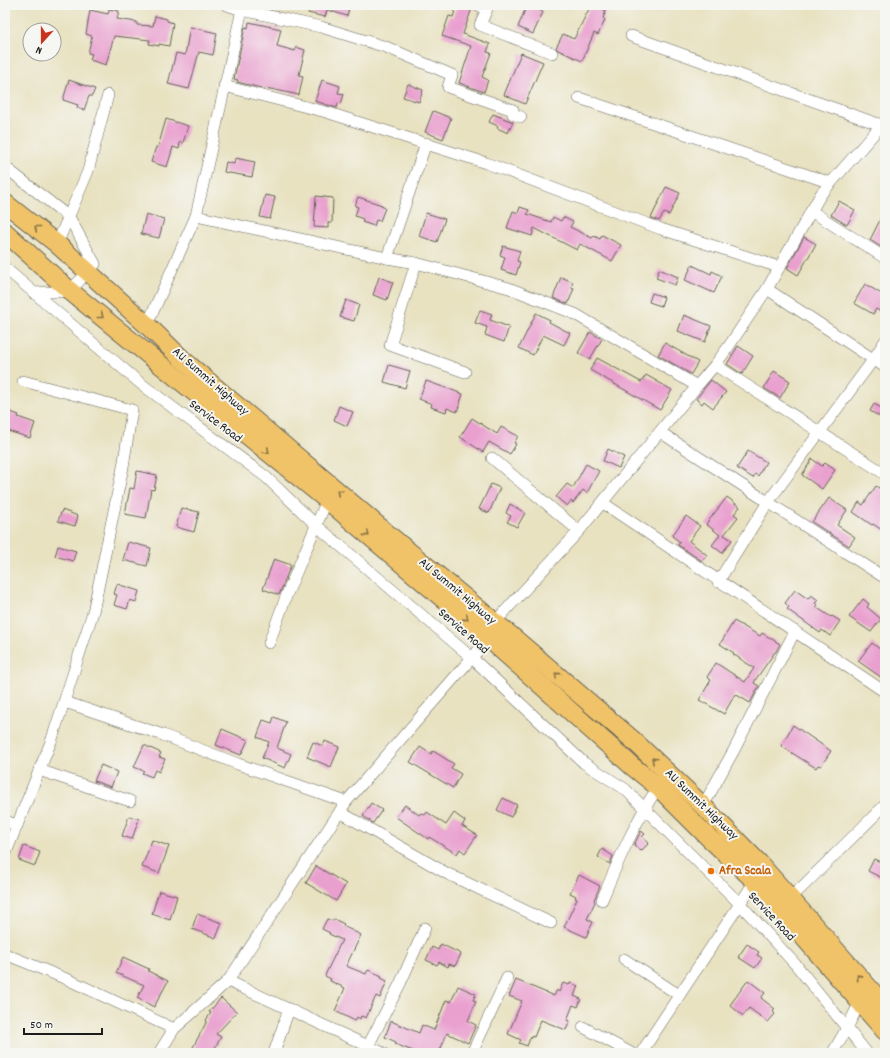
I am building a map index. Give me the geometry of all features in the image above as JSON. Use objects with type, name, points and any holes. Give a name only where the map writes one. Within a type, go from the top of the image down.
[{"type":"main road","name":"AU Summit Highway","points":[[5,203],[57,244],[147,325],[182,359],[492,630],[632,766],[658,787],[755,881],[885,1031]]},
{"type":"main road","name":"AU Summit Highway","points":[[5,232],[70,291],[327,500],[633,740],[703,806],[759,863],[885,1006]]},
{"type":"street","points":[[227,5],[243,7],[321,27],[386,46],[452,75],[448,87],[513,110],[513,114],[521,117]]},
{"type":"street","points":[[485,6],[480,25],[552,53]]},
{"type":"street","points":[[147,325],[196,216],[224,86],[243,7]]},
{"type":"street","points":[[159,1053],[174,1029],[228,981],[281,898],[346,802],[471,657],[492,630],[603,503],[697,386],[716,365],[766,289],[821,194],[883,123],[632,36]]},
{"type":"street","points":[[224,86],[326,112],[426,143],[486,163],[661,228],[779,267]]},
{"type":"street","points":[[57,244],[88,171],[108,96]]},
{"type":"street","points":[[579,98],[831,183]]},
{"type":"street","points":[[387,258],[426,143]]},
{"type":"street","points":[[5,167],[69,216],[95,264],[70,291],[34,293]]},
{"type":"street","points":[[811,211],[885,257]]},
{"type":"street","points":[[196,216],[416,263],[509,288],[575,314],[697,386]]},
{"type":"street","points":[[416,263],[390,345],[466,372]]},
{"type":"street","name":"Service Road","points":[[5,268],[140,383],[266,477],[316,525],[471,657],[584,763],[625,789],[645,807],[740,904],[796,965],[867,1053]]},
{"type":"street","points":[[766,289],[885,368]]},
{"type":"street","points":[[718,582],[768,502],[873,360],[885,341]]},
{"type":"street","points":[[716,365],[885,474]]},
{"type":"street","points":[[5,855],[52,739],[93,612],[123,467],[132,410],[23,381]]},
{"type":"street","points":[[660,432],[885,578]]},
{"type":"street","points":[[492,458],[579,531]]},
{"type":"street","points":[[269,643],[287,594],[327,500]]},
{"type":"street","points":[[603,503],[718,582],[795,631],[885,692]]},
{"type":"street","points":[[703,806],[734,750],[795,631]]},
{"type":"street","points":[[65,702],[163,735],[238,764],[346,802]]},
{"type":"street","points":[[39,770],[130,801]]},
{"type":"street","points":[[602,900],[625,846],[645,807],[658,787]]},
{"type":"street","points":[[790,899],[885,805]]},
{"type":"street","points":[[340,812],[446,873],[551,923]]},
{"type":"street","points":[[5,821],[17,825]]},
{"type":"street","points":[[641,1053],[755,881]]},
{"type":"street","points":[[368,1046],[400,984],[425,928]]},
{"type":"street","points":[[5,954],[69,980],[174,1029]]},
{"type":"street","points":[[624,959],[679,995]]},
{"type":"street","points":[[472,1053],[507,978]]},
{"type":"street","points":[[228,981],[383,1053]]},
{"type":"street","points":[[833,1052],[860,1002]]},
{"type":"street","points":[[274,1053],[289,1009]]},
{"type":"street","points":[[583,1027],[630,1053]]},
{"type":"building","points":[[310,5],[350,5],[347,16],[327,10],[325,17],[308,13]]},
{"type":"building","points":[[457,5],[471,5],[472,8],[463,34],[490,44],[487,52],[491,53],[482,77],[488,80],[484,92],[459,83],[471,46],[442,36],[449,16],[453,17]]},
{"type":"building","points":[[527,5],[543,12],[533,34],[518,27]]},
{"type":"building","points":[[591,5],[595,5],[606,11],[603,18],[605,20],[598,35],[594,33],[582,61],[556,48],[563,34],[574,39]]},
{"type":"building","points":[[109,9],[119,11],[117,19],[137,22],[137,25],[153,26],[155,16],[167,19],[167,21],[173,23],[169,46],[149,44],[150,40],[114,36],[106,65],[90,60],[92,54],[88,53],[92,36],[86,34],[90,10],[108,14]]},
{"type":"building","points":[[249,22],[281,29],[277,46],[295,51],[296,47],[305,50],[299,75],[303,76],[299,95],[265,89],[237,82],[238,80],[234,79],[245,27],[248,28]]},
{"type":"building","points":[[190,27],[217,33],[213,55],[199,52],[189,89],[168,84],[176,53],[185,55]]},
{"type":"building","points":[[521,53],[543,62],[525,104],[504,95]]},
{"type":"building","points":[[69,80],[95,89],[92,96],[89,96],[84,110],[77,108],[78,105],[63,100]]},
{"type":"building","points":[[322,80],[340,86],[338,93],[344,94],[341,104],[338,103],[337,108],[315,101]]},
{"type":"building","points":[[408,84],[423,90],[419,102],[403,97]]},
{"type":"building","points":[[433,111],[451,118],[443,139],[425,132]]},
{"type":"building","points":[[493,114],[513,122],[508,133],[489,122]]},
{"type":"building","points":[[166,119],[188,126],[183,143],[180,142],[179,149],[173,147],[167,167],[151,162],[156,147],[158,147]]},
{"type":"building","points":[[235,158],[255,162],[252,177],[224,172],[226,162],[234,164]]},
{"type":"building","points":[[666,187],[680,193],[669,215],[664,213],[659,221],[651,218]]},
{"type":"building","points":[[265,195],[275,197],[270,219],[260,217]]},
{"type":"building","points":[[316,196],[333,198],[332,223],[328,223],[328,228],[314,227]]},
{"type":"building","points":[[358,197],[382,205],[381,206],[385,208],[380,221],[376,220],[374,226],[362,222],[363,219],[355,216],[358,207],[355,206]]},
{"type":"building","points":[[839,201],[855,210],[847,225],[831,215]]},
{"type":"building","points":[[520,207],[529,210],[527,214],[551,222],[553,217],[561,221],[563,217],[573,222],[570,227],[592,238],[594,236],[600,239],[602,235],[621,245],[612,261],[580,244],[577,250],[534,228],[532,236],[507,228],[513,211],[518,213]]},
{"type":"building","points":[[885,210],[885,240],[881,247],[870,240]]},
{"type":"building","points":[[426,213],[445,219],[437,242],[419,236]]},
{"type":"building","points":[[146,214],[164,219],[159,238],[141,234]]},
{"type":"building","points":[[804,237],[816,244],[798,275],[787,268]]},
{"type":"building","points":[[503,246],[520,251],[517,261],[520,262],[516,275],[501,270],[505,257],[500,255]]},
{"type":"building","points":[[692,265],[711,274],[712,271],[722,276],[714,293],[685,280]]},
{"type":"building","points":[[659,269],[678,277],[675,285],[656,278]]},
{"type":"building","points":[[379,277],[393,282],[387,300],[373,295]]},
{"type":"building","points":[[561,277],[573,282],[571,287],[574,288],[568,304],[553,298]]},
{"type":"building","points":[[865,284],[885,296],[885,306],[881,312],[876,309],[873,314],[854,303]]},
{"type":"building","points":[[652,293],[664,297],[661,306],[649,302]]},
{"type":"building","points":[[346,300],[359,305],[354,321],[340,317]]},
{"type":"building","points":[[480,310],[492,314],[490,320],[509,327],[504,342],[485,335],[487,327],[475,323]]},
{"type":"building","points":[[536,313],[570,333],[564,345],[543,335],[533,355],[519,348]]},
{"type":"building","points":[[684,315],[711,326],[705,342],[678,331]]},
{"type":"building","points":[[590,332],[602,339],[590,359],[578,353]]},
{"type":"building","points":[[665,343],[698,362],[691,374],[658,355]]},
{"type":"building","points":[[738,346],[753,356],[742,374],[727,364]]},
{"type":"building","points":[[597,358],[641,382],[646,375],[672,390],[660,410],[590,370]]},
{"type":"building","points":[[389,365],[410,371],[405,388],[384,382]]},
{"type":"building","points":[[774,371],[790,381],[780,398],[764,388]]},
{"type":"building","points":[[711,380],[726,392],[713,408],[704,401],[702,404],[696,399]]},
{"type":"building","points":[[426,381],[463,394],[457,412],[447,408],[446,412],[431,407],[432,404],[419,399]]},
{"type":"building","points":[[874,404],[885,410],[885,420],[870,411]]},
{"type":"building","points":[[339,406],[353,412],[347,426],[334,420]]},
{"type":"building","points":[[5,410],[19,415],[18,417],[35,423],[30,438],[5,430]]},
{"type":"building","points":[[472,418],[497,434],[501,427],[518,436],[514,443],[516,444],[510,454],[489,442],[483,452],[460,437]]},
{"type":"building","points":[[608,449],[624,457],[619,468],[603,461]]},
{"type":"building","points":[[748,451],[766,462],[758,476],[755,474],[753,478],[737,468]]},
{"type":"building","points":[[812,459],[822,466],[825,463],[835,470],[822,489],[802,475]]},
{"type":"building","points":[[586,464],[599,471],[587,493],[583,490],[573,503],[571,501],[567,506],[556,497],[567,484],[573,488]]},
{"type":"building","points":[[137,471],[157,475],[154,490],[151,489],[146,518],[125,514],[130,488],[134,489]]},
{"type":"building","points":[[491,484],[500,488],[489,513],[479,509]]},
{"type":"building","points":[[876,486],[885,492],[885,532],[853,512],[859,502],[863,505]]},
{"type":"building","points":[[727,497],[740,507],[734,514],[738,517],[724,535],[732,540],[722,553],[712,545],[720,535],[706,524]]},
{"type":"building","points":[[829,498],[847,510],[837,525],[855,537],[849,546],[812,522]]},
{"type":"building","points":[[510,504],[525,513],[517,527],[507,522],[511,516],[506,513]]},
{"type":"building","points":[[181,508],[199,512],[194,532],[176,527]]},
{"type":"building","points":[[62,510],[78,516],[75,526],[58,521]]},
{"type":"building","points":[[686,516],[700,526],[689,541],[707,555],[702,561],[678,545],[680,542],[672,536]]},
{"type":"building","points":[[128,542],[151,548],[147,566],[123,560]]},
{"type":"building","points":[[58,546],[76,551],[73,561],[55,556]]},
{"type":"building","points":[[274,559],[291,565],[279,595],[263,589]]},
{"type":"building","points":[[117,584],[139,591],[136,602],[130,600],[127,609],[114,605],[117,595],[114,594]]},
{"type":"building","points":[[795,590],[808,599],[811,595],[818,600],[815,603],[818,605],[816,607],[840,621],[830,636],[822,630],[820,633],[787,609],[789,607],[785,603]]},
{"type":"building","points":[[863,599],[869,604],[867,607],[881,619],[871,632],[849,617]]},
{"type":"building","points":[[734,621],[760,636],[762,633],[780,644],[776,652],[756,679],[754,683],[759,686],[750,703],[735,694],[724,714],[699,700],[711,680],[707,677],[716,663],[745,682],[754,668],[720,644]]},
{"type":"building","points":[[872,643],[885,653],[885,680],[858,661]]},
{"type":"building","points":[[274,717],[286,722],[277,748],[291,754],[285,768],[262,758],[269,742],[257,737],[263,720],[272,723]]},
{"type":"building","points":[[793,725],[831,751],[821,766],[818,765],[816,768],[781,746]]},
{"type":"building","points":[[222,729],[248,740],[241,755],[216,745]]},
{"type":"building","points":[[325,741],[339,747],[331,767],[307,757],[313,742],[323,746]]},
{"type":"building","points":[[144,745],[161,753],[159,757],[165,759],[159,772],[155,770],[152,777],[142,773],[144,771],[134,767]]},
{"type":"building","points":[[420,747],[431,754],[433,751],[454,764],[451,768],[461,774],[453,788],[410,762]]},
{"type":"building","points":[[101,765],[117,772],[111,787],[94,781]]},
{"type":"building","points":[[503,798],[517,805],[511,817],[497,810]]},
{"type":"building","points":[[371,803],[382,810],[373,823],[363,816]]},
{"type":"building","points":[[405,805],[419,815],[421,813],[425,815],[427,812],[446,825],[454,813],[465,821],[462,826],[477,835],[465,853],[460,849],[457,854],[429,837],[428,839],[396,817]]},
{"type":"building","points":[[129,816],[139,819],[132,839],[122,836]]},
{"type":"building","points":[[641,831],[645,834],[642,837],[649,843],[641,851],[634,845]]},
{"type":"building","points":[[152,840],[169,846],[159,873],[142,867]]},
{"type":"building","points":[[24,846],[40,852],[35,866],[19,860]]},
{"type":"building","points":[[602,849],[613,856],[610,864],[598,857]]},
{"type":"building","points":[[874,859],[885,864],[885,873],[882,878],[868,871]]},
{"type":"building","points":[[316,866],[346,884],[336,901],[306,883]]},
{"type":"building","points":[[579,875],[600,886],[594,900],[595,902],[587,919],[593,922],[586,937],[564,927],[577,899],[575,898],[576,896],[570,893]]},
{"type":"building","points":[[159,891],[177,896],[170,920],[152,914]]},
{"type":"building","points":[[197,914],[222,923],[216,938],[192,929]]},
{"type":"building","points":[[327,919],[332,921],[334,919],[344,924],[343,926],[361,935],[346,966],[366,974],[368,970],[382,976],[381,978],[387,981],[380,998],[376,996],[366,1018],[361,1016],[360,1019],[357,1017],[355,1021],[335,1011],[345,988],[330,981],[331,979],[325,976],[342,940],[322,929]]},
{"type":"building","points":[[441,944],[461,954],[455,966],[449,964],[448,967],[439,962],[437,965],[426,960],[432,947],[438,950]]},
{"type":"building","points":[[747,944],[759,952],[757,955],[762,958],[755,968],[738,957]]},
{"type":"building","points":[[123,957],[149,969],[148,971],[168,981],[154,1007],[137,998],[144,985],[116,973]]},
{"type":"building","points":[[516,980],[554,996],[557,990],[559,992],[563,983],[569,985],[570,983],[578,986],[574,996],[581,999],[578,1007],[573,1005],[567,1020],[570,1021],[566,1030],[541,1020],[534,1037],[531,1036],[527,1046],[519,1043],[521,1040],[508,1034],[522,1001],[509,996]]},
{"type":"building","points":[[748,980],[765,993],[761,998],[775,1009],[773,1012],[775,1014],[768,1022],[749,1008],[743,1016],[730,1005]]},
{"type":"building","points":[[458,986],[476,994],[473,1000],[476,1001],[468,1021],[476,1025],[468,1043],[447,1033],[439,1053],[418,1053],[395,1044],[396,1042],[385,1037],[391,1021],[419,1033],[422,1025],[434,1030],[446,1000],[451,1002]]},
{"type":"building","points":[[221,998],[237,1012],[216,1034],[221,1037],[212,1053],[200,1053],[192,1049],[211,1013],[209,1012]]},
{"type":"place","name":"Afra Scala","points":[[711,871]]}]
